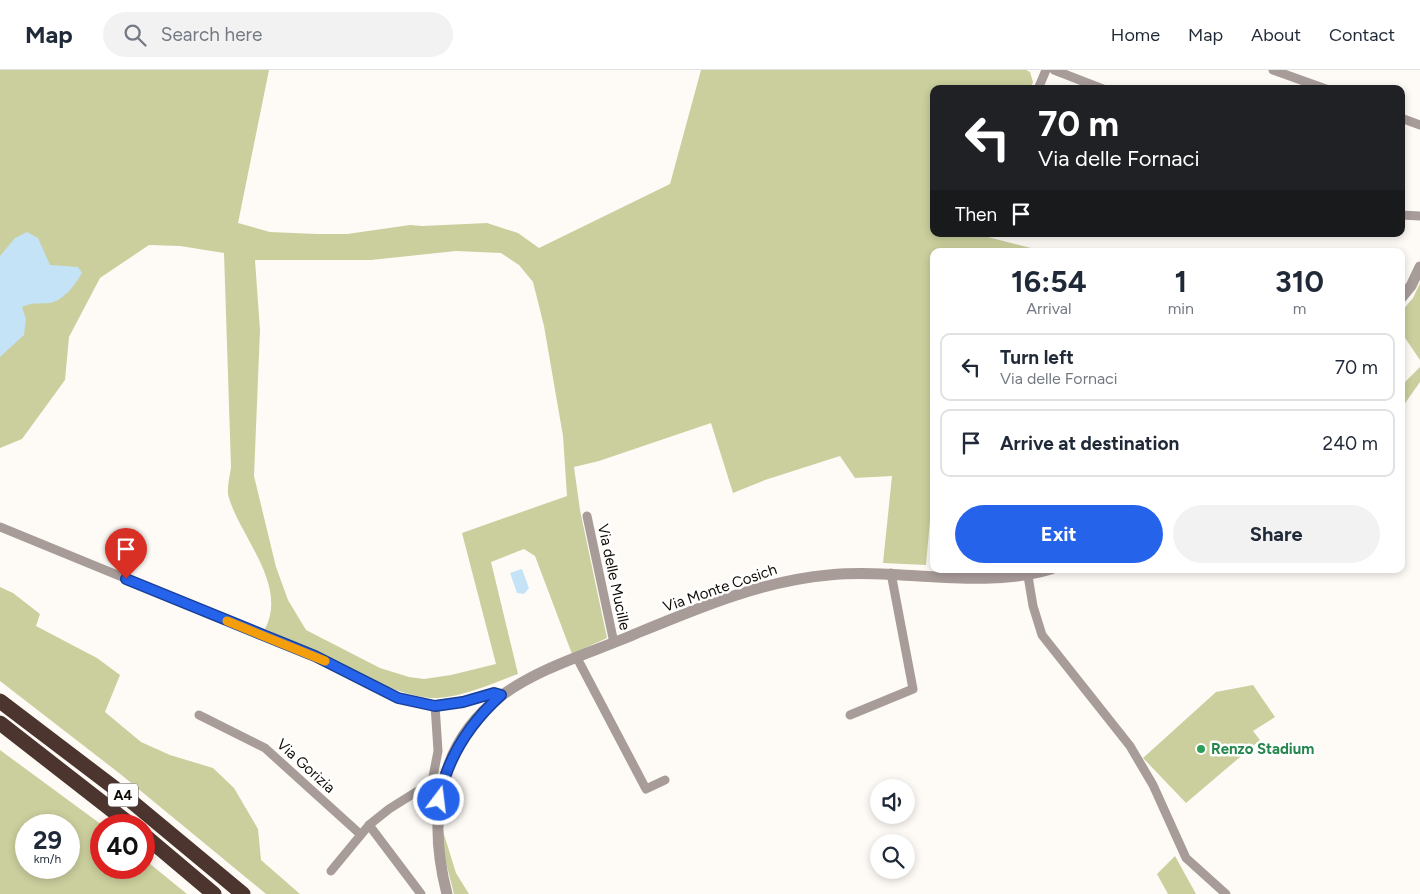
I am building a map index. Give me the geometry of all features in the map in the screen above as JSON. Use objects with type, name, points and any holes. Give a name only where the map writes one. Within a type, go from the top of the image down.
[{"type":"highway","name":"A4","points":[[0,701],[125,796],[243,894]]},
{"type":"highway","name":"A4","points":[[0,723],[117,814]]},
{"type":"highway","points":[[155,844],[214,894]]},
{"type":"street","points":[[1040,85],[1046,70]]},
{"type":"street","points":[[1054,70],[1092,85]]},
{"type":"street","points":[[1273,70],[1315,85]]},
{"type":"street","points":[[1405,119],[1420,125]]},
{"type":"street","points":[[1405,215],[1420,216]]},
{"type":"street","points":[[1405,293],[1411,286],[1420,267]]},
{"type":"street","name":"Via delle Mucille","points":[[587,516],[614,643]]},
{"type":"street","points":[[0,527],[315,656],[398,698],[435,706],[463,702],[494,693],[501,695]]},
{"type":"street","points":[[850,715],[913,688],[891,573]]},
{"type":"street","name":"Via Monte Cosich","points":[[447,894],[441,870],[437,838],[437,812],[441,788],[450,764],[462,740],[479,715],[501,695],[528,679],[697,608],[780,581],[830,574],[959,573],[1028,576],[1038,573]]},
{"type":"street","points":[[1028,576],[1033,606],[1042,635],[1130,746],[1153,785],[1186,858],[1226,894]]},
{"type":"street","points":[[577,658],[646,789],[665,780]]},
{"type":"street","points":[[331,871],[369,825],[389,809],[432,782],[438,751],[435,706]]},
{"type":"street","name":"Via Gorizia","points":[[199,716],[265,748],[360,834]]},
{"type":"street","points":[[369,825],[421,894]]},
{"type":"green space","points":[[0,70],[269,70],[238,223],[270,232],[347,234],[410,225],[487,223],[518,233],[539,248],[670,184],[701,70],[1026,70],[1030,72],[1033,82],[1032,85],[930,85],[930,237],[988,237],[1031,248],[930,248],[930,520],[926,565],[883,563],[892,476],[855,478],[840,456],[765,480],[733,493],[711,423],[599,461],[574,467],[580,510],[607,638],[572,654],[535,556],[524,549],[491,562],[518,674],[469,692],[438,698],[398,691],[375,682],[265,629],[271,612],[271,596],[267,579],[228,495],[231,467],[224,253],[180,246],[149,245],[100,278],[69,337],[65,380],[22,439],[0,448]],"holes":[[[456,251],[501,253],[519,265],[533,282],[544,326],[563,436],[567,496],[462,533],[496,664],[451,675],[424,679],[409,677],[380,668],[306,630],[288,600],[276,567],[254,476],[260,330],[255,260],[371,260]]]},
{"type":"green space","points":[[1420,283],[1420,360],[1405,338],[1405,307],[1413,298]]},
{"type":"green space","points":[[1420,367],[1420,382],[1405,403],[1405,382]]},
{"type":"green space","points":[[0,587],[13,593],[40,614],[36,626],[97,658],[120,675],[105,712],[141,742],[170,755],[213,768],[234,788],[258,829],[261,860],[300,894],[266,894],[119,773],[0,681]]},
{"type":"green space","name":"Renzo Stadium","points":[[1253,685],[1275,717],[1253,731],[1260,740],[1186,803],[1143,758],[1216,692]]},
{"type":"green space","points":[[0,750],[90,816],[90,879],[155,879],[155,868],[187,894],[0,894]]},
{"type":"green space","points":[[442,828],[456,873],[469,894],[454,894],[444,855]]},
{"type":"green space","points":[[1175,856],[1196,894],[1168,894],[1157,874]]},
{"type":"water","points":[[27,232],[38,238],[50,265],[78,267],[82,273],[60,299],[50,303],[22,307],[26,319],[24,335],[0,357],[0,256],[15,238]]},
{"type":"water","points":[[522,569],[529,588],[524,594],[517,593],[510,573]]},
{"type":"slow traffic","points":[[227,621],[325,661]]},
{"type":"place","name":"Renzo Stadium","points":[[1201,749]]},
{"type":"route","points":[[126,579],[315,656],[398,698],[418,704],[435,706],[463,702],[494,693],[501,695],[479,715],[462,740],[450,764],[441,788],[439,800]]}]
